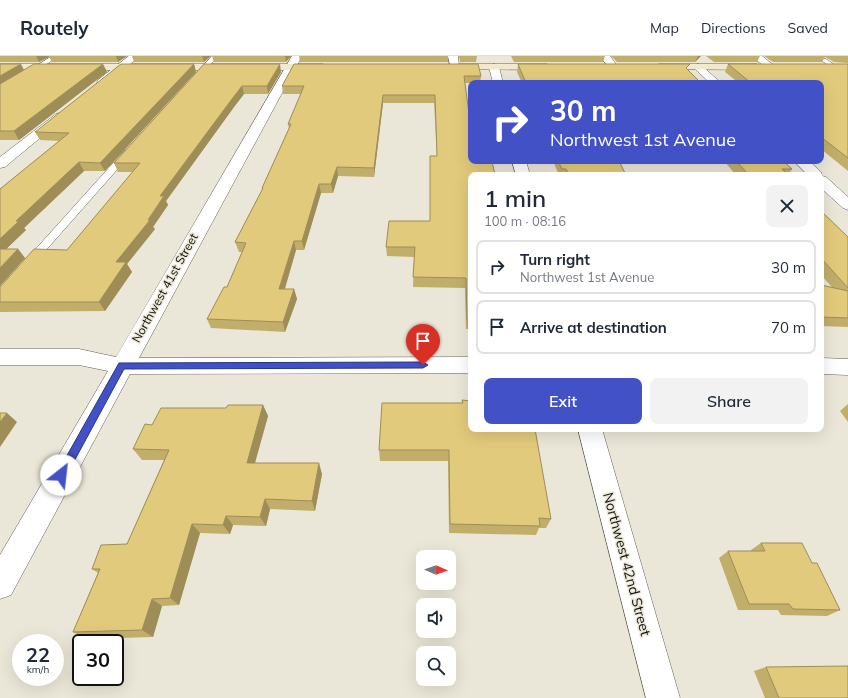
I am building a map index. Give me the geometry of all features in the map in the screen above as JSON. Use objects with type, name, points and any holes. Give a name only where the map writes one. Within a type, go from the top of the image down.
[{"type":"street","points":[[95,89],[135,56]]},
{"type":"street","points":[[453,56],[454,67]]},
{"type":"street","points":[[605,56],[617,67]]},
{"type":"street","points":[[756,56],[775,67]]},
{"type":"street","points":[[0,68],[204,67],[293,62],[334,67]]},
{"type":"street","name":"Northwest 41st Street","points":[[0,584],[293,62]]},
{"type":"street","points":[[821,64],[835,67],[848,67]]},
{"type":"street","points":[[438,67],[558,67]]},
{"type":"street","points":[[494,67],[497,80]]},
{"type":"street","points":[[597,67],[617,67]]},
{"type":"street","points":[[652,67],[775,67]]},
{"type":"street","points":[[698,67],[713,80]]},
{"type":"street","points":[[0,164],[71,108]]},
{"type":"street","points":[[803,164],[813,172]]},
{"type":"street","points":[[824,183],[848,205]]},
{"type":"street","points":[[0,357],[79,357],[122,366],[468,365]]},
{"type":"street","points":[[824,366],[848,366]]},
{"type":"street","name":"Northwest 42nd Street","points":[[591,432],[663,698]]},
{"type":"lane","points":[[0,92],[56,56]]},
{"type":"lane","points":[[191,82],[215,56]]},
{"type":"lane","points":[[21,271],[133,147]]},
{"type":"building","points":[[0,64],[21,64],[0,76]]},
{"type":"building","points":[[34,64],[103,64],[14,131],[0,131],[0,84]]},
{"type":"building","points":[[121,64],[194,64],[100,163],[79,162],[16,221],[19,221],[0,239],[0,189],[69,133],[35,132]]},
{"type":"building","points":[[204,64],[280,64],[267,86],[242,86],[232,99],[160,196],[164,196],[148,220],[150,220],[116,262],[126,262],[99,302],[0,302],[0,287],[34,249],[67,250],[140,163],[114,163]]},
{"type":"building","points":[[294,64],[478,64],[481,76],[464,76],[468,106],[468,164],[493,164],[494,172],[468,172],[468,320],[466,278],[413,277],[415,247],[386,247],[389,221],[430,221],[430,156],[437,156],[435,95],[383,95],[374,168],[337,167],[331,184],[319,184],[302,241],[294,241],[279,289],[294,289],[283,322],[207,319],[224,287],[227,287],[246,243],[235,242],[263,188],[291,124],[288,124],[304,86],[282,86]]},
{"type":"building","points":[[518,64],[690,64],[686,68],[698,80],[525,80]]},
{"type":"building","points":[[728,64],[848,64],[848,158],[824,139],[824,80],[747,80]]},
{"type":"building","points":[[560,164],[620,164],[624,172],[568,172],[566,169],[562,169]]},
{"type":"building","points":[[739,164],[786,164],[792,169],[782,169],[785,172],[746,172]]},
{"type":"building","points":[[824,214],[848,237],[848,288],[824,261]]},
{"type":"building","points":[[0,249],[18,249],[0,268]]},
{"type":"building","points":[[824,286],[848,291],[848,318],[824,317]]},
{"type":"building","points":[[462,400],[468,401],[468,432],[536,432],[551,519],[539,518],[540,526],[450,524],[449,450],[379,450],[382,403],[463,403]]},
{"type":"building","points":[[228,405],[263,405],[247,463],[319,463],[312,501],[265,499],[260,517],[226,516],[223,525],[192,524],[170,598],[152,599],[142,630],[73,632],[100,569],[92,569],[101,545],[127,544],[169,450],[133,449],[145,424],[152,425],[161,408],[226,408]]},
{"type":"building","points":[[0,413],[7,413],[0,422]]},
{"type":"building","points":[[761,543],[802,543],[812,563],[817,563],[840,610],[793,609],[789,604],[749,604],[728,551],[765,551]]},
{"type":"building","points":[[848,666],[848,698],[779,698],[766,667]]},
{"type":"route","points":[[61,475],[122,366],[423,365]]}]
